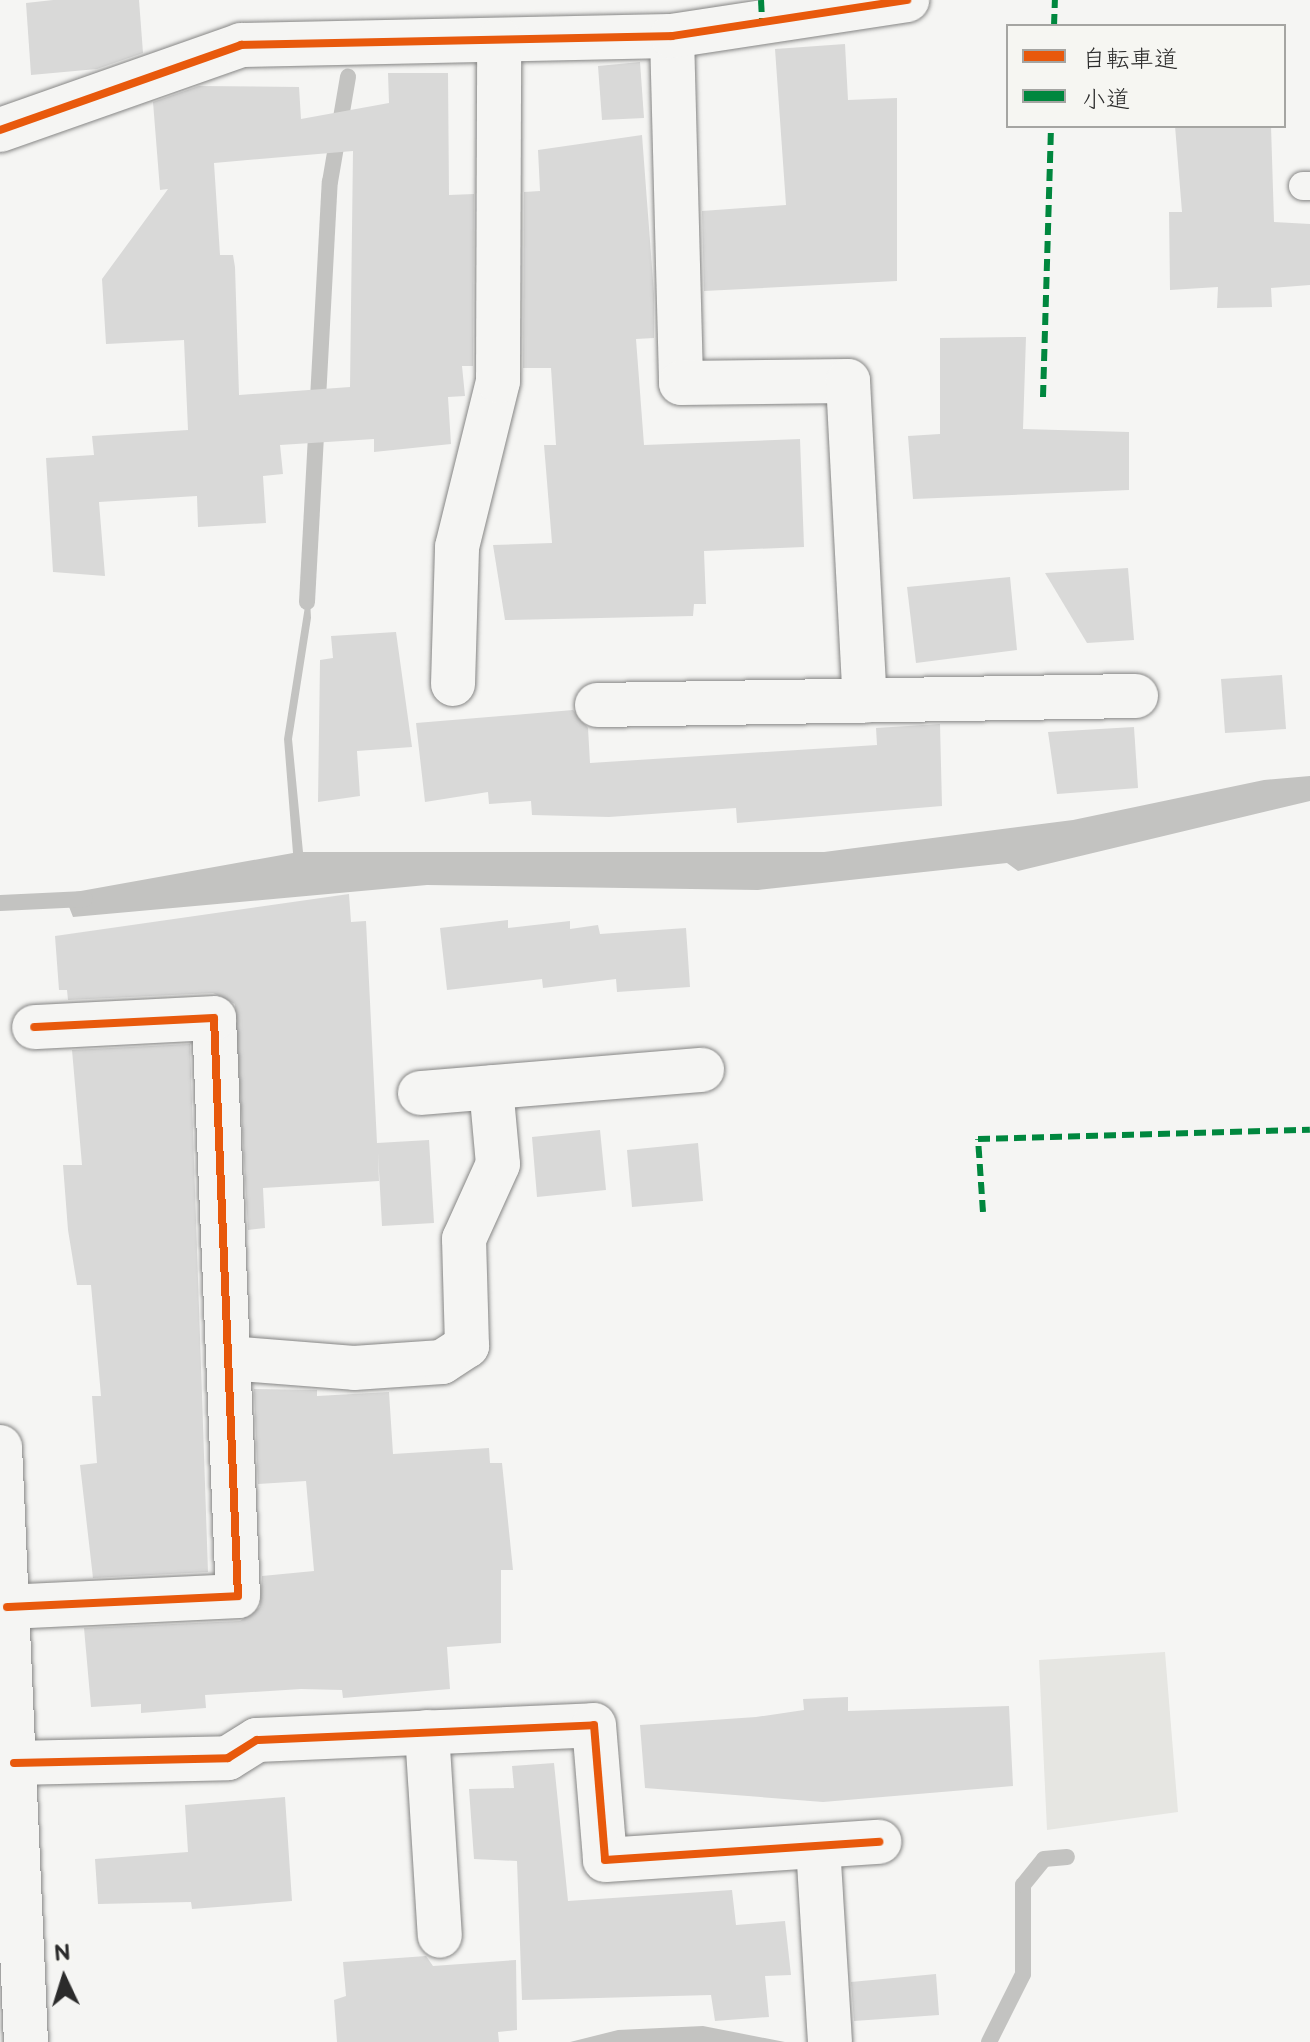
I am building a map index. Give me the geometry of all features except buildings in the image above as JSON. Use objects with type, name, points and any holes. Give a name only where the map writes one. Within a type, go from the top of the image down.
[{"type":"street","points":[[0,130],[241,45],[672,36],[907,0]]},
{"type":"street","points":[[672,36],[681,383],[848,381],[865,701]]},
{"type":"street","points":[[453,684],[457,547],[498,381],[499,40]]},
{"type":"street","points":[[597,705],[1136,696]]},
{"type":"street","points":[[7,1607],[238,1596],[214,1018],[34,1027]]},
{"type":"street","points":[[420,1093],[702,1070]]},
{"type":"street","points":[[228,1358],[354,1368],[442,1362],[467,1346],[464,1239],[498,1164],[491,1087]]},
{"type":"street","points":[[0,1447],[26,2042]]},
{"type":"street","points":[[14,1763],[228,1758],[257,1740],[594,1725],[605,1860],[879,1842]]},
{"type":"street","points":[[427,1732],[440,1936]]},
{"type":"street","points":[[818,1846],[830,2042]]},
{"type":"shaded area","points":[[309,581],[311,618],[292,739],[303,852],[824,852],[1073,820],[1264,780],[1310,776],[1310,801],[1018,871],[1007,863],[758,890],[427,885],[73,917],[64,894],[293,853],[284,739]]},
{"type":"shaded area","points":[[1165,1652],[1178,1812],[1047,1830],[1039,1660]]},
{"type":"shaded area","points":[[703,2026],[785,2042],[570,2042],[618,2030]]},
{"type":"waterway","points":[[307,602],[330,182],[348,77]]},
{"type":"waterway","points":[[0,903],[85,899]]},
{"type":"waterway","points":[[989,2042],[1023,1974],[1023,1885],[1044,1859],[1067,1857]]},
{"type":"marked path","points":[[761,0],[762,19]]},
{"type":"marked path","points":[[1054,24],[1055,0]]},
{"type":"marked path","points":[[1043,397],[1051,128]]},
{"type":"marked path","points":[[983,1212],[978,1139],[1310,1130]]},
{"type":"cycle path","points":[[0,130],[241,45],[672,36],[907,0]]},
{"type":"cycle path","points":[[7,1607],[238,1596],[214,1018],[34,1027]]},
{"type":"cycle path","points":[[14,1763],[228,1758],[257,1740],[594,1725],[605,1860],[879,1842]]}]
